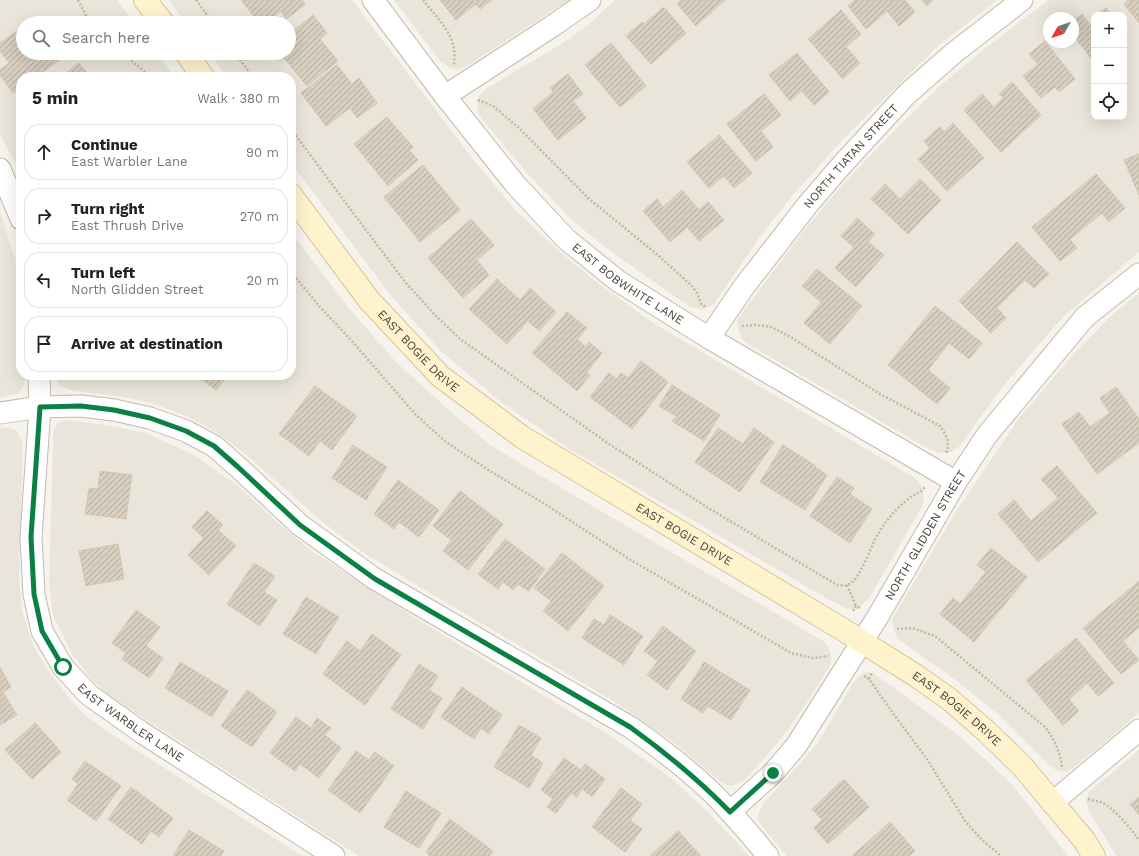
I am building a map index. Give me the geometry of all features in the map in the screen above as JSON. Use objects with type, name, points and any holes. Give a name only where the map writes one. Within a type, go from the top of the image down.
[{"type":"street","points":[[145,0],[158,16]]},
{"type":"street","name":"EAST BOBWHITE LANE","points":[[373,0],[445,96],[515,184],[566,239],[618,281],[709,338],[956,482]]},
{"type":"street","points":[[445,96],[590,0]]},
{"type":"street","name":"NORTH TIATAN STREET","points":[[709,338],[743,288],[787,231],[840,167],[901,100],[955,52],[1022,0]]},
{"type":"street","points":[[191,60],[199,72]]},
{"type":"street","points":[[0,169],[16,207]]},
{"type":"street","name":"EAST BOGIE DRIVE","points":[[296,202],[369,300],[440,376],[522,437],[862,642],[915,675],[949,699],[986,731],[1022,766],[1084,840],[1094,856]]},
{"type":"street","name":"NORTH GLIDDEN STREET","points":[[730,812],[773,773],[796,746],[862,642],[956,482],[987,435],[1085,317],[1139,274]]},
{"type":"street","name":"EAST WARBLER LANE","points":[[39,380],[40,407],[31,537],[34,594],[42,631],[63,667],[89,696],[141,732],[334,856]]},
{"type":"street","points":[[0,413],[40,407],[81,406],[114,410],[150,418],[179,429],[214,446],[300,525],[375,579],[630,727],[657,746],[705,786],[768,856]]},
{"type":"street","points":[[1052,803],[1139,730]]},
{"type":"path","points":[[78,0],[86,16]]},
{"type":"path","points":[[196,0],[208,16]]},
{"type":"path","points":[[423,0],[450,36],[454,49]]},
{"type":"path","points":[[130,60],[144,72]]},
{"type":"path","points":[[240,60],[249,72]]},
{"type":"path","points":[[493,106],[519,128],[588,198],[659,256],[691,285],[697,294]]},
{"type":"path","points":[[296,136],[406,283],[435,315],[460,339],[609,444],[710,508],[837,585],[847,585],[853,582],[861,569],[874,539],[885,522],[909,498],[923,490]]},
{"type":"path","points":[[296,278],[416,415],[446,442],[629,559],[791,653],[813,658],[828,656]]},
{"type":"path","points":[[755,325],[771,327],[789,336],[880,394],[940,426],[948,441],[948,449]]},
{"type":"path","points":[[847,585],[856,606]]},
{"type":"path","points":[[896,629],[912,628],[935,636],[1045,727],[1056,743],[1061,757],[1062,768]]},
{"type":"path","points":[[869,679],[927,759],[965,821],[982,840],[1001,856]]},
{"type":"path","points":[[1088,800],[1102,802],[1110,808],[1139,840]]},
{"type":"shaded area","points":[[0,0],[117,0],[129,16],[16,16],[16,60],[162,60],[171,72],[16,72],[16,164],[0,135]]},
{"type":"shaded area","points":[[169,0],[352,0],[472,158],[515,210],[559,251],[598,283],[653,323],[915,478],[921,485],[924,497],[922,507],[869,598],[858,609],[848,609],[828,599],[568,448],[501,402],[441,351],[393,298],[296,170],[296,72],[223,72],[214,60],[296,60],[296,16],[181,16]]},
{"type":"shaded area","points":[[394,0],[569,0],[467,66],[458,69],[450,68],[440,61]]},
{"type":"shaded area","points":[[615,0],[997,0],[938,46],[844,138],[793,195],[759,238],[714,304],[704,309],[690,307],[620,258],[574,222],[526,172],[479,115],[477,108],[478,97],[487,88],[565,42],[588,25]]},
{"type":"shaded area","points":[[1048,0],[1139,0],[1139,252],[1063,317],[1000,390],[960,446],[951,452],[940,453],[927,448],[748,344],[741,338],[737,322],[741,314],[803,232],[842,185],[941,85]]},
{"type":"shaded area","points":[[0,211],[16,267],[16,380],[25,380],[23,387],[17,394],[0,398]]},
{"type":"shaded area","points":[[296,239],[352,312],[396,362],[489,444],[823,641],[828,646],[831,655],[831,664],[804,707],[779,741],[755,769],[744,780],[732,786],[722,783],[674,743],[615,702],[361,551],[324,523],[245,454],[217,433],[187,416],[151,403],[118,396],[73,391],[60,386],[57,380],[296,380]]},
{"type":"shaded area","points":[[1139,293],[1139,713],[1075,767],[1066,772],[1056,770],[1049,765],[999,715],[954,679],[897,638],[893,628],[892,619],[954,515],[1020,417],[1072,356],[1112,315]]},
{"type":"shaded area","points":[[65,420],[106,425],[146,433],[194,455],[238,486],[313,552],[425,624],[606,733],[671,778],[706,810],[749,856],[359,856],[109,696],[92,680],[72,654],[53,615],[49,584],[53,438],[54,428],[58,423]]},
{"type":"shaded area","points":[[0,428],[16,430],[23,443],[19,577],[22,611],[33,645],[50,673],[68,697],[85,715],[105,730],[302,856],[0,856]]},
{"type":"shaded area","points":[[866,672],[873,673],[957,734],[1012,784],[1068,856],[787,856],[761,825],[758,820],[759,812],[765,801],[817,744],[853,683],[858,677]]},
{"type":"shaded area","points":[[1139,750],[1139,856],[1117,856],[1090,814],[1086,801],[1089,792]]},
{"type":"building","points":[[241,0],[302,0],[305,5],[290,16],[284,16],[281,11],[274,16],[254,16]]},
{"type":"building","points":[[440,0],[492,0],[480,9],[476,4],[456,20]]},
{"type":"building","points":[[681,0],[725,0],[696,26],[677,4]]},
{"type":"building","points":[[855,0],[905,0],[915,12],[899,26],[887,11],[866,29],[848,6]]},
{"type":"building","points":[[922,0],[933,0],[927,6]]},
{"type":"building","points":[[1128,0],[1139,0],[1139,23],[1124,4]]},
{"type":"building","points":[[664,7],[686,33],[651,64],[626,36],[642,22],[644,24]]},
{"type":"building","points":[[1106,8],[1109,12],[1100,12]]},
{"type":"building","points":[[841,10],[861,34],[846,47],[860,63],[843,79],[808,39]]},
{"type":"building","points":[[1082,14],[1091,25],[1091,58],[1079,43],[1079,16]]},
{"type":"building","points":[[313,15],[327,33],[320,39],[338,61],[307,86],[286,60],[296,60],[296,28]]},
{"type":"building","points":[[16,32],[16,60],[60,60],[42,72],[16,72],[16,91],[13,93],[0,75],[0,70],[9,63],[0,51],[0,43]]},
{"type":"building","points":[[611,43],[646,86],[620,107],[585,65]]},
{"type":"building","points":[[1043,43],[1043,48],[1051,48],[1075,79],[1059,92],[1055,87],[1041,98],[1023,76],[1038,64],[1029,54]]},
{"type":"building","points":[[797,53],[829,92],[814,105],[802,91],[790,101],[769,75]]},
{"type":"building","points":[[79,63],[86,72],[67,72]]},
{"type":"building","points":[[337,65],[352,84],[359,78],[377,103],[357,118],[350,108],[326,126],[301,93]]},
{"type":"building","points":[[568,74],[583,94],[573,101],[586,118],[558,140],[533,109],[553,92],[550,88]]},
{"type":"building","points":[[1012,82],[1041,115],[1001,152],[964,110],[982,94],[994,107],[1003,98],[999,94]]},
{"type":"building","points":[[764,94],[781,115],[761,131],[773,147],[756,161],[727,124]]},
{"type":"building","points":[[387,117],[413,147],[409,150],[418,160],[388,186],[354,144]]},
{"type":"building","points":[[953,123],[984,158],[947,191],[918,159],[930,148],[924,141],[940,127],[944,132]]},
{"type":"building","points":[[719,135],[752,173],[734,188],[724,176],[709,188],[687,162]]},
{"type":"building","points":[[1139,154],[1139,195],[1124,160]]},
{"type":"building","points":[[423,165],[460,210],[420,242],[384,197]]},
{"type":"building","points":[[1096,174],[1125,208],[1109,222],[1102,213],[1070,239],[1077,248],[1060,261],[1032,227]]},
{"type":"building","points":[[920,179],[941,200],[908,234],[871,199],[885,184],[900,199]]},
{"type":"building","points":[[682,190],[699,210],[708,202],[724,220],[699,241],[687,227],[670,242],[643,211],[657,199],[663,207]]},
{"type":"building","points":[[857,218],[875,234],[868,242],[884,255],[856,287],[835,268],[854,247],[841,236]]},
{"type":"building","points":[[471,219],[494,245],[477,260],[489,275],[463,298],[428,258]]},
{"type":"building","points":[[1017,242],[1049,274],[1034,288],[1025,280],[997,308],[1006,318],[991,333],[959,301]]},
{"type":"building","points":[[817,269],[862,306],[830,344],[804,323],[821,302],[802,286]]},
{"type":"building","points":[[497,279],[520,300],[530,288],[556,312],[539,331],[528,321],[507,344],[469,309]]},
{"type":"building","points":[[935,306],[982,343],[969,359],[949,343],[928,370],[950,388],[937,404],[888,365]]},
{"type":"building","points":[[567,312],[587,328],[577,339],[586,347],[589,342],[602,353],[587,372],[590,375],[577,391],[532,353]]},
{"type":"building","points":[[641,361],[668,382],[632,429],[590,397],[609,373],[617,379],[621,373],[628,378]]},
{"type":"building","points":[[203,380],[224,380],[216,390]]},
{"type":"building","points":[[672,385],[720,415],[704,441],[672,421],[676,416],[659,406]]},
{"type":"building","points":[[315,386],[357,416],[332,450],[320,441],[309,456],[279,434]]},
{"type":"building","points":[[1116,387],[1139,419],[1139,443],[1097,474],[1062,424],[1079,412],[1090,427],[1110,413],[1100,398]]},
{"type":"building","points":[[718,428],[743,444],[754,428],[774,442],[740,492],[695,462]]},
{"type":"building","points":[[353,445],[387,467],[366,500],[332,478]]},
{"type":"building","points":[[783,445],[816,466],[815,467],[827,475],[805,510],[760,482]]},
{"type":"building","points":[[1057,466],[1097,513],[1038,562],[998,514],[1014,500],[1031,521],[1058,498],[1041,479]]},
{"type":"building","points":[[100,471],[132,475],[126,519],[85,514],[89,488],[98,489]]},
{"type":"building","points":[[837,477],[854,488],[850,494],[872,509],[850,543],[810,516]]},
{"type":"building","points":[[398,480],[439,510],[419,537],[399,522],[394,529],[374,514]]},
{"type":"building","points":[[460,491],[503,524],[468,570],[443,551],[451,540],[433,526]]},
{"type":"building","points":[[207,511],[223,525],[218,530],[236,546],[209,575],[188,555],[204,538],[192,527]]},
{"type":"building","points":[[505,539],[545,569],[529,591],[518,584],[513,590],[503,582],[498,589],[478,574]]},
{"type":"building","points":[[118,544],[124,579],[86,586],[79,551]]},
{"type":"building","points":[[991,548],[1027,577],[974,642],[940,614],[953,598],[960,604],[986,572],[977,565]]},
{"type":"building","points":[[562,553],[604,586],[568,631],[543,611],[551,601],[534,588]]},
{"type":"building","points":[[254,563],[275,576],[264,592],[277,600],[260,626],[227,604]]},
{"type":"building","points":[[1139,581],[1139,627],[1123,641],[1139,660],[1121,674],[1083,628]]},
{"type":"building","points":[[306,597],[339,617],[316,654],[283,634]]},
{"type":"building","points":[[136,610],[160,627],[146,646],[163,658],[149,678],[122,659],[126,653],[112,643]]},
{"type":"building","points":[[610,615],[643,636],[624,665],[582,638],[594,619],[604,625]]},
{"type":"building","points":[[663,626],[696,651],[667,690],[647,675],[658,661],[644,651]]},
{"type":"building","points":[[372,634],[401,655],[365,705],[323,674],[347,641],[360,651]]},
{"type":"building","points":[[1076,638],[1114,683],[1098,696],[1087,683],[1069,699],[1079,711],[1063,725],[1026,680]]},
{"type":"building","points":[[180,662],[228,691],[212,717],[165,688]]},
{"type":"building","points":[[704,662],[750,690],[731,720],[708,706],[703,713],[681,699]]},
{"type":"building","points":[[419,664],[438,676],[429,690],[442,698],[423,729],[391,709]]},
{"type":"building","points":[[0,667],[11,687],[3,692],[17,715],[0,725]]},
{"type":"building","points":[[462,687],[502,715],[489,734],[481,728],[474,739],[441,717]]},
{"type":"building","points":[[247,690],[277,712],[252,747],[221,726]]},
{"type":"building","points":[[296,717],[311,728],[317,718],[331,728],[325,735],[341,748],[319,778],[300,764],[295,771],[270,753]]},
{"type":"building","points":[[35,723],[61,752],[32,779],[5,750]]},
{"type":"building","points":[[519,725],[541,738],[531,755],[543,763],[529,788],[494,767]]},
{"type":"building","points":[[356,751],[369,760],[375,752],[394,766],[360,813],[328,790]]},
{"type":"building","points":[[564,758],[581,770],[585,764],[605,779],[592,797],[582,789],[577,797],[571,793],[556,813],[547,807],[553,799],[541,790]]},
{"type":"building","points":[[85,761],[121,786],[96,821],[67,800],[78,784],[72,779]]},
{"type":"building","points":[[844,779],[869,807],[828,844],[814,828],[822,820],[812,809]]},
{"type":"building","points":[[131,787],[173,818],[159,837],[151,831],[142,844],[108,819]]},
{"type":"building","points":[[621,788],[642,804],[630,820],[642,829],[625,852],[592,827]]},
{"type":"building","points":[[406,791],[441,813],[419,848],[384,827]]},
{"type":"building","points":[[1139,797],[1139,815],[1130,804]]},
{"type":"building","points":[[450,819],[493,851],[489,856],[430,856],[426,852]]},
{"type":"building","points":[[890,822],[915,851],[909,856],[852,856]]},
{"type":"building","points":[[189,830],[224,851],[221,856],[173,856]]},
{"type":"building","points":[[678,831],[701,856],[650,856]]},
{"type":"route","points":[[63,667],[42,631],[34,594],[31,537],[40,407],[81,406],[114,410],[150,418],[186,431],[214,446],[300,525],[375,579],[630,727],[682,766],[705,786],[730,812],[773,773]]}]
